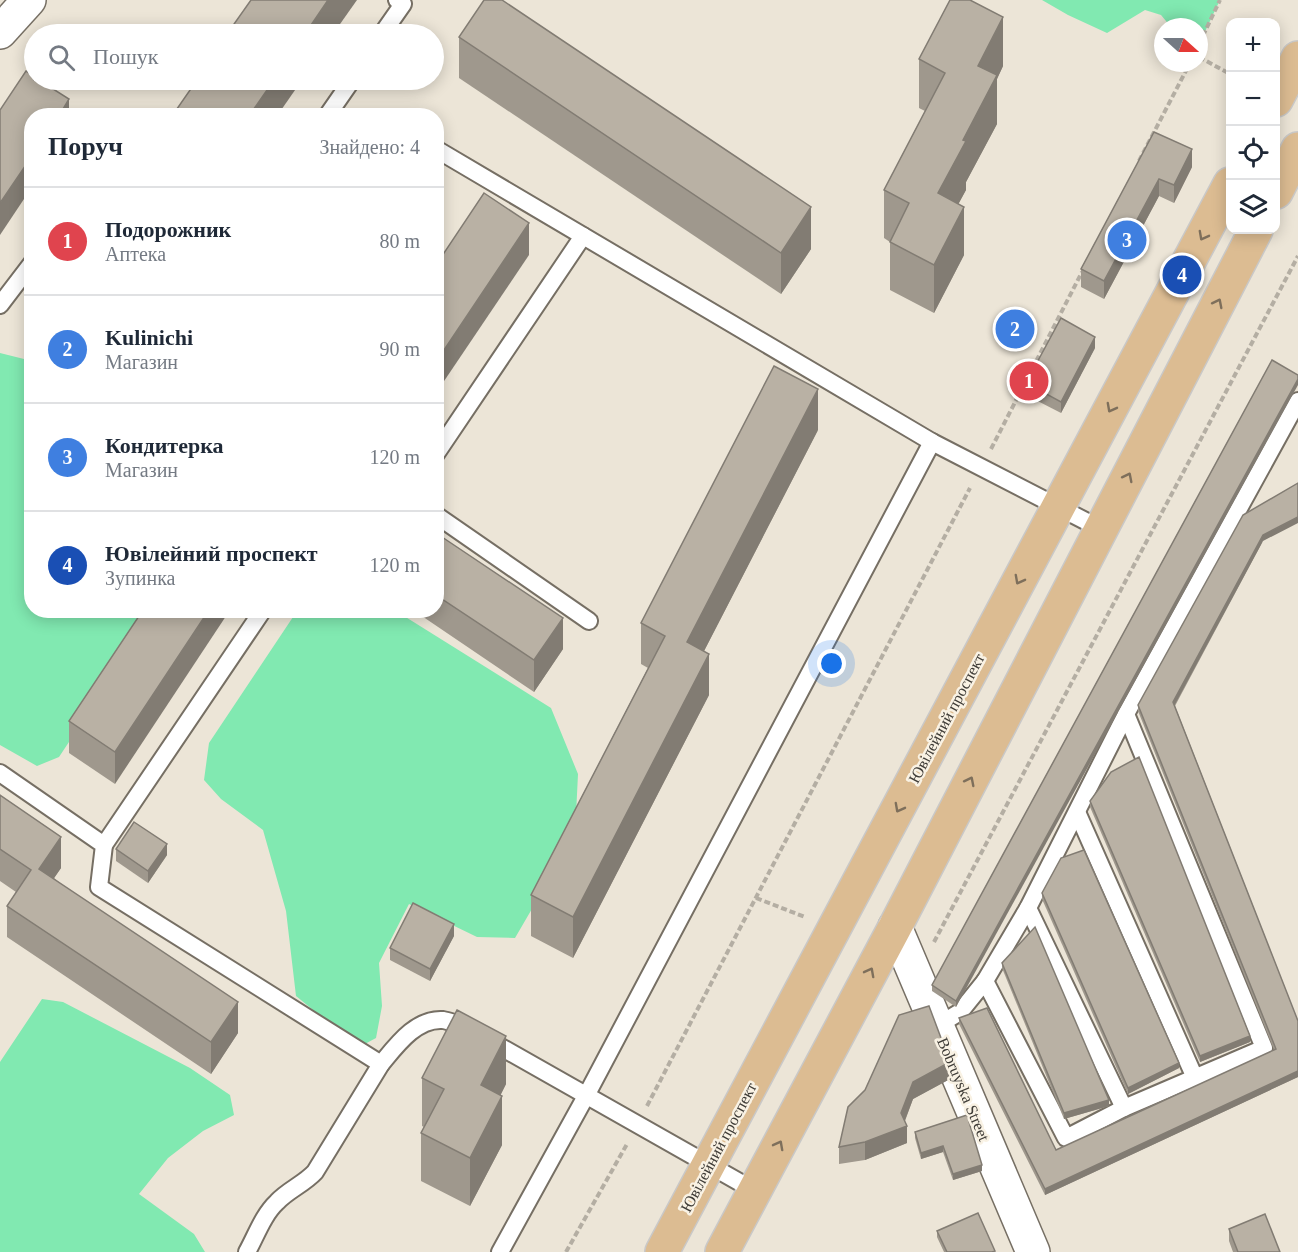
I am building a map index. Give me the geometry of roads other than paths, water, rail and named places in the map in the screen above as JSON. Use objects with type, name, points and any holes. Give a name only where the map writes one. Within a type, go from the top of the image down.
[{"type":"main road","points":[[1280,91],[1298,58]]},
{"type":"main road","points":[[1280,183],[1298,149]]},
{"type":"main road","name":"Ювілейний проспект","points":[[662,1252],[1226,192]]},
{"type":"main road","points":[[722,1252],[895,927],[1254,234]]},
{"type":"street","points":[[0,32],[29,0]]},
{"type":"street","name":"Bobruyska Street","points":[[895,927],[1033,1252]]},
{"type":"lane","points":[[389,24],[403,4],[397,0]]},
{"type":"lane","points":[[333,108],[345,90]]},
{"type":"lane","points":[[444,155],[932,442],[1101,529]]},
{"type":"lane","points":[[444,442],[583,236]]},
{"type":"lane","points":[[0,305],[24,274]]},
{"type":"lane","points":[[937,1026],[960,1012],[985,981],[1028,908],[1126,714],[1298,401]]},
{"type":"lane","points":[[500,1252],[586,1096],[932,442]]},
{"type":"lane","points":[[444,521],[589,621]]},
{"type":"lane","points":[[258,618],[104,845],[99,887],[381,1064]]},
{"type":"lane","points":[[985,981],[1066,1138],[1124,1108],[1264,1048],[1126,714]]},
{"type":"lane","points":[[0,774],[104,845]]},
{"type":"lane","points":[[1077,812],[1195,1078]]},
{"type":"lane","points":[[1028,908],[1124,1108]]},
{"type":"lane","points":[[247,1252],[270,1210],[315,1172],[381,1064],[403,1037],[425,1023],[442,1020],[462,1025],[755,1191]]},
{"type":"place","name":"Кондитерка","points":[[1127,240]]},
{"type":"place","name":"Ювілейний проспект","points":[[1182,275]]},
{"type":"place","name":"Kulinichi","points":[[1015,329]]},
{"type":"place","name":"Подорожник","points":[[1029,381]]}]
